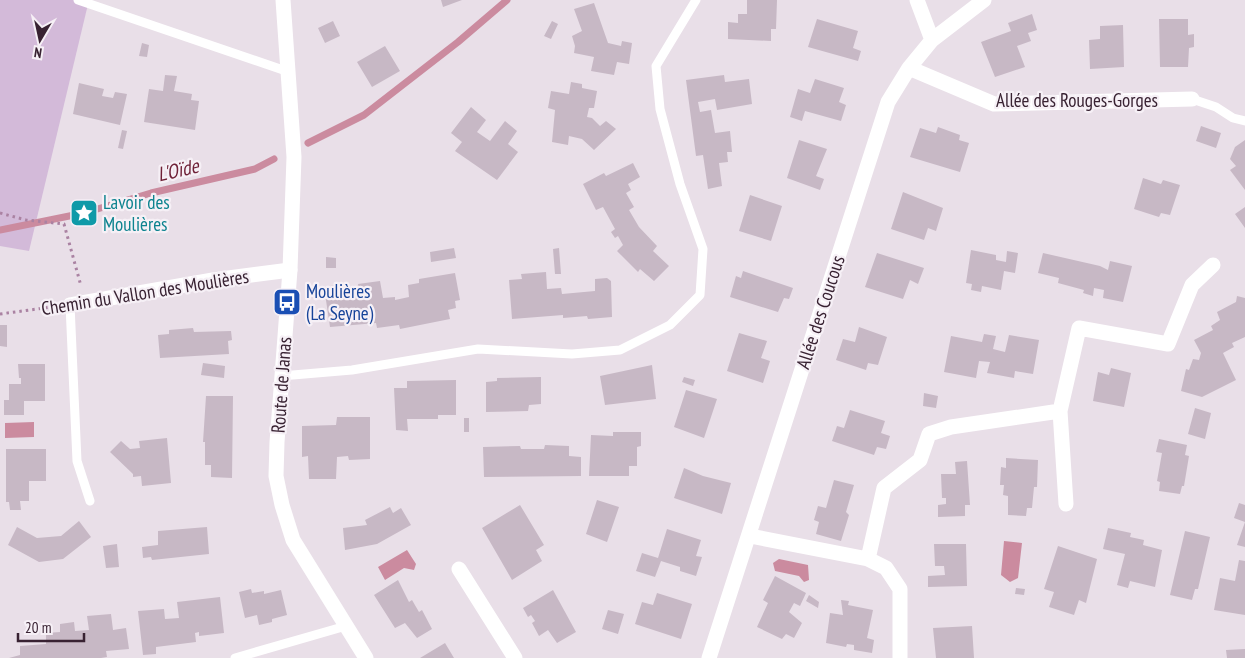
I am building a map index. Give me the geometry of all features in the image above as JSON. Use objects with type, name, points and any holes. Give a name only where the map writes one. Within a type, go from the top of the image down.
[{"type":"street","name":"Route de Janas","points":[[283,0],[294,157],[290,270],[281,376],[276,476],[282,505],[293,540],[366,658]]},
{"type":"street","points":[[917,0],[932,40]]},
{"type":"street","name":"Allée des Coucous","points":[[709,658],[750,536],[823,298],[888,102],[910,68],[932,40],[984,0]]},
{"type":"street","name":"Allée des Rouges-Gorges","points":[[910,68],[994,104],[1192,99]]},
{"type":"street","points":[[1066,504],[1060,411],[1079,328],[1168,344],[1192,285],[1213,265]]},
{"type":"street","name":"Chemin du Vallon des Moulières","points":[[70,305],[213,280],[290,270]]},
{"type":"street","points":[[868,559],[884,488],[920,460],[929,434],[951,427],[1060,411]]},
{"type":"street","points":[[750,536],[868,559],[886,568],[900,589],[900,658]]},
{"type":"street","points":[[459,569],[516,658]]},
{"type":"lane","points":[[78,0],[289,72]]},
{"type":"lane","points":[[281,376],[352,370],[478,350],[572,354],[620,350],[670,325],[700,295],[703,249],[680,184],[660,110],[656,66],[696,0]]},
{"type":"lane","points":[[1192,99],[1216,107],[1233,118],[1245,121]]},
{"type":"lane","points":[[70,305],[78,461],[90,500]]},
{"type":"lane","points":[[235,658],[346,626]]},
{"type":"path","points":[[0,212],[26,220],[64,224],[86,302]]},
{"type":"path","name":"Chemin du Vallon des Moulières","points":[[0,314],[70,305]]},
{"type":"shaded area","points":[[0,0],[89,0],[29,251],[0,246]]},
{"type":"shaded area","points":[[34,422],[34,437],[5,438],[5,423]]},
{"type":"shaded area","points":[[1004,541],[1022,543],[1018,578],[1010,582],[1001,575]]},
{"type":"shaded area","points":[[407,550],[416,564],[414,570],[404,568],[385,580],[378,567]]},
{"type":"shaded area","points":[[779,559],[808,565],[809,580],[804,582],[799,576],[775,571],[773,563]]},
{"type":"building","points":[[441,0],[462,0],[443,7]]},
{"type":"building","points":[[747,0],[777,0],[776,29],[771,29],[771,41],[728,39],[728,22],[738,23],[738,14],[747,14]]},
{"type":"building","points":[[594,3],[608,43],[621,46],[622,41],[632,43],[629,64],[617,62],[614,75],[591,71],[594,57],[574,53],[575,46],[572,36],[582,31],[574,9]]},
{"type":"building","points":[[1032,14],[1037,30],[1028,33],[1031,41],[1017,46],[1025,67],[995,77],[981,42],[1011,31],[1008,23]]},
{"type":"building","points":[[817,19],[858,31],[853,48],[861,51],[858,61],[808,47]]},
{"type":"building","points":[[1159,19],[1188,19],[1188,35],[1194,34],[1194,47],[1189,48],[1188,67],[1160,67]]},
{"type":"building","points":[[333,21],[340,36],[325,43],[318,28]]},
{"type":"building","points":[[552,21],[558,24],[551,39],[544,36]]},
{"type":"building","points":[[1123,25],[1124,67],[1090,69],[1089,40],[1100,39],[1100,26]]},
{"type":"building","points":[[142,43],[149,45],[147,57],[139,56]]},
{"type":"building","points":[[385,46],[400,71],[372,87],[357,62]]},
{"type":"building","points":[[165,75],[177,76],[174,91],[192,94],[191,100],[199,101],[195,130],[144,122],[149,89],[163,91]]},
{"type":"building","points":[[724,75],[725,82],[749,79],[752,104],[717,110],[715,99],[698,102],[700,112],[711,110],[715,133],[730,131],[732,152],[727,152],[728,162],[719,163],[722,186],[708,189],[703,155],[696,156],[686,80]]},
{"type":"building","points":[[815,79],[844,88],[839,102],[846,105],[841,121],[805,111],[802,121],[790,117],[798,89],[810,93]]},
{"type":"building","points":[[571,82],[582,84],[582,88],[597,91],[594,108],[589,108],[587,117],[592,118],[600,126],[606,121],[616,129],[594,150],[582,139],[569,136],[568,145],[552,142],[555,110],[548,108],[551,91],[569,94]]},
{"type":"building","points":[[79,83],[104,89],[102,96],[113,98],[115,92],[127,94],[120,125],[73,114]]},
{"type":"building","points":[[471,107],[486,120],[477,132],[490,141],[505,121],[517,131],[508,144],[518,152],[497,180],[455,151],[462,142],[451,133]]},
{"type":"building","points":[[1201,126],[1221,133],[1216,148],[1196,141]]},
{"type":"building","points":[[938,127],[960,135],[959,140],[969,143],[960,172],[910,157],[920,128],[936,133]]},
{"type":"building","points":[[122,130],[127,131],[123,149],[118,148]]},
{"type":"building","points":[[799,140],[827,149],[816,176],[824,179],[820,190],[787,178]]},
{"type":"building","points":[[1245,140],[1245,190],[1230,170],[1236,166],[1230,159],[1235,147]]},
{"type":"building","points":[[633,163],[640,177],[628,184],[631,190],[626,193],[634,207],[629,210],[639,227],[657,246],[653,251],[669,266],[654,281],[640,269],[638,272],[617,251],[623,245],[618,236],[615,238],[611,232],[615,229],[603,207],[596,210],[583,184],[604,173],[606,176]]},
{"type":"building","points":[[1143,178],[1161,184],[1163,180],[1180,185],[1170,215],[1161,213],[1159,217],[1134,209]]},
{"type":"building","points":[[903,192],[943,208],[936,231],[928,228],[924,240],[891,229]]},
{"type":"building","points":[[750,195],[782,206],[771,241],[739,231]]},
{"type":"building","points":[[1245,207],[1245,228],[1235,214]]},
{"type":"building","points":[[454,248],[456,258],[431,262],[430,252]]},
{"type":"building","points":[[559,248],[561,274],[555,274],[553,249]]},
{"type":"building","points":[[971,250],[996,255],[996,260],[1006,262],[1007,251],[1018,253],[1015,273],[1004,271],[1001,290],[982,286],[981,292],[971,290],[972,284],[966,283]]},
{"type":"building","points":[[877,253],[924,268],[918,284],[910,280],[903,299],[865,287]]},
{"type":"building","points":[[1043,253],[1100,266],[1108,270],[1110,261],[1132,266],[1123,302],[1103,298],[1104,290],[1094,288],[1093,296],[1083,293],[1084,290],[1058,283],[1059,278],[1038,273]]},
{"type":"building","points":[[326,257],[336,258],[336,268],[326,268]]},
{"type":"building","points":[[743,271],[793,288],[789,299],[784,298],[778,312],[730,297],[736,276],[741,278]]},
{"type":"building","points":[[546,272],[547,289],[561,288],[562,294],[595,291],[595,279],[607,278],[611,281],[612,317],[588,319],[587,316],[563,318],[563,315],[512,319],[509,280],[522,279],[521,274]]},
{"type":"building","points":[[455,273],[460,300],[455,301],[456,308],[448,310],[450,319],[400,329],[399,325],[377,328],[376,323],[330,327],[324,287],[337,285],[337,291],[359,288],[358,284],[380,281],[383,298],[395,297],[395,300],[409,297],[408,285],[419,283],[419,279]]},
{"type":"building","points":[[1237,296],[1245,298],[1245,337],[1232,343],[1234,347],[1223,353],[1236,380],[1202,397],[1181,391],[1186,369],[1189,370],[1193,359],[1199,360],[1201,353],[1194,340],[1213,330],[1211,326],[1220,320],[1217,312],[1236,302]]},
{"type":"building","points":[[0,325],[7,325],[7,347],[0,346]]},
{"type":"building","points":[[859,327],[887,337],[878,365],[868,363],[866,370],[836,360],[843,339],[855,342]]},
{"type":"building","points":[[193,328],[194,332],[231,331],[232,340],[228,341],[229,354],[160,358],[158,335],[169,334],[169,330]]},
{"type":"building","points":[[739,333],[767,341],[761,358],[770,361],[763,383],[727,371]]},
{"type":"building","points":[[984,334],[996,336],[993,349],[1005,352],[1009,335],[1039,340],[1033,374],[1015,371],[1014,378],[987,373],[990,362],[979,361],[976,378],[944,372],[951,336],[982,342]]},
{"type":"building","points":[[203,363],[225,366],[224,378],[201,375]]},
{"type":"building","points":[[18,364],[45,364],[45,401],[24,401],[24,415],[4,415],[4,400],[9,400],[9,384],[21,384]]},
{"type":"building","points":[[652,365],[656,399],[605,405],[600,376]]},
{"type":"building","points":[[1111,368],[1131,373],[1124,407],[1093,401],[1098,372],[1109,375]]},
{"type":"building","points":[[541,377],[541,404],[529,405],[528,411],[486,412],[486,382],[497,381],[497,378]]},
{"type":"building","points":[[684,377],[695,380],[693,386],[682,382]]},
{"type":"building","points":[[456,380],[456,415],[438,415],[438,419],[407,419],[408,431],[396,430],[394,388],[407,388],[407,381]]},
{"type":"building","points":[[686,390],[717,399],[704,438],[674,427]]},
{"type":"building","points":[[924,393],[938,396],[936,408],[923,406]]},
{"type":"building","points":[[206,396],[233,396],[232,478],[211,477],[211,465],[205,465],[205,442],[203,442]]},
{"type":"building","points":[[1195,408],[1211,413],[1205,439],[1188,434]]},
{"type":"building","points":[[850,410],[885,421],[881,433],[890,436],[886,449],[877,447],[874,455],[832,441],[837,426],[844,428]]},
{"type":"building","points":[[337,417],[370,417],[370,459],[349,460],[348,456],[337,457],[336,479],[309,479],[308,456],[302,457],[302,426],[336,425]]},
{"type":"building","points":[[464,418],[469,418],[469,432],[464,432]]},
{"type":"building","points":[[613,432],[641,432],[641,446],[637,447],[637,466],[629,466],[629,476],[589,476],[591,435],[613,436]]},
{"type":"building","points":[[167,438],[171,483],[142,486],[141,476],[133,477],[133,474],[110,452],[121,441],[130,449],[140,448],[139,441]]},
{"type":"building","points":[[1159,439],[1187,445],[1185,455],[1189,456],[1184,486],[1182,486],[1180,494],[1159,491],[1160,482],[1157,481],[1162,453],[1156,452]]},
{"type":"building","points":[[545,445],[569,446],[569,456],[581,457],[581,476],[484,477],[483,447],[520,446],[521,449],[544,449]]},
{"type":"building","points":[[6,449],[46,449],[46,481],[29,481],[29,501],[20,501],[21,510],[10,510],[9,502],[6,502]]},
{"type":"building","points":[[1006,458],[1038,460],[1037,487],[1034,487],[1032,508],[1027,508],[1026,516],[1008,515],[1008,496],[1003,495],[1004,485],[1000,485],[1001,467],[1006,468]]},
{"type":"building","points":[[967,461],[970,505],[965,505],[965,516],[938,517],[938,505],[946,504],[946,498],[942,498],[941,474],[956,474],[955,462]]},
{"type":"building","points":[[684,468],[703,476],[731,483],[722,514],[674,498]]},
{"type":"building","points":[[834,480],[854,485],[846,512],[849,515],[841,541],[816,534],[819,522],[814,520],[818,506],[826,508]]},
{"type":"building","points":[[597,500],[619,507],[607,542],[586,534]]},
{"type":"building","points":[[1239,503],[1245,505],[1245,522],[1234,518]]},
{"type":"building","points":[[520,505],[544,545],[536,550],[542,561],[512,580],[482,528]]},
{"type":"building","points":[[390,507],[393,513],[401,508],[411,525],[377,544],[345,550],[343,528],[367,525],[365,520]]},
{"type":"building","points":[[79,521],[91,537],[63,559],[39,562],[8,545],[17,527],[37,538],[61,536]]},
{"type":"building","points":[[1245,522],[1245,547],[1237,545]]},
{"type":"building","points":[[207,527],[209,554],[152,560],[151,557],[143,558],[142,547],[158,545],[158,531]]},
{"type":"building","points":[[1108,528],[1131,533],[1130,537],[1144,540],[1143,545],[1162,550],[1155,587],[1130,581],[1128,588],[1117,585],[1125,554],[1103,549]]},
{"type":"building","points":[[667,529],[701,540],[696,556],[702,557],[696,576],[680,571],[680,567],[661,561],[655,577],[636,571],[642,553],[658,558]]},
{"type":"building","points":[[1185,531],[1210,537],[1198,589],[1195,589],[1192,600],[1170,595]]},
{"type":"building","points":[[117,544],[119,567],[106,568],[103,546]]},
{"type":"building","points":[[934,544],[966,544],[967,586],[928,587],[928,576],[945,575],[944,566],[935,566]]},
{"type":"building","points":[[1058,546],[1097,559],[1086,603],[1079,600],[1074,615],[1049,607],[1054,592],[1044,589]]},
{"type":"building","points":[[1239,560],[1245,561],[1245,615],[1214,610],[1220,578],[1235,581]]},
{"type":"building","points":[[775,576],[806,593],[800,606],[794,603],[789,612],[802,623],[794,638],[786,634],[782,639],[757,627],[768,603],[763,600]]},
{"type":"building","points":[[398,580],[409,602],[412,600],[419,612],[422,610],[432,629],[417,638],[405,623],[395,628],[374,595]]},
{"type":"building","points":[[1016,588],[1025,589],[1024,595],[1015,594]]},
{"type":"building","points":[[251,589],[252,593],[264,591],[264,594],[281,590],[287,615],[272,619],[272,622],[259,625],[257,615],[245,618],[239,592]]},
{"type":"building","points":[[553,590],[576,632],[557,643],[548,630],[539,636],[532,623],[535,621],[531,615],[528,617],[523,608]]},
{"type":"building","points":[[657,593],[692,604],[681,639],[635,624],[642,602],[653,605]]},
{"type":"building","points":[[809,595],[819,602],[818,608],[806,601]]},
{"type":"building","points":[[220,597],[224,633],[199,636],[199,632],[195,633],[196,642],[156,647],[156,654],[143,655],[138,611],[164,609],[165,619],[179,618],[177,602]]},
{"type":"building","points":[[841,600],[849,601],[848,605],[873,610],[867,638],[874,640],[872,653],[854,650],[854,645],[847,644],[846,647],[826,643],[830,613],[843,615]]},
{"type":"building","points":[[608,610],[624,614],[618,634],[602,629]]},
{"type":"building","points":[[111,614],[113,630],[126,628],[129,649],[106,651],[107,657],[101,658],[9,658],[20,655],[20,646],[46,644],[46,633],[60,632],[60,624],[74,622],[75,631],[89,630],[87,616]]},
{"type":"building","points":[[972,626],[974,658],[936,658],[933,628]]},
{"type":"building","points":[[445,643],[454,658],[420,658]]},
{"type":"building","points":[[1245,649],[1245,658],[1227,658],[1226,650]]},
{"type":"waterway","name":"L'Oïde","points":[[308,143],[364,115],[458,42],[507,0]]},
{"type":"waterway","name":"L'Oïde","points":[[0,230],[84,213],[151,193],[255,169],[274,159]]},
{"type":"place","name":"Lavoir des Moulières","points":[[84,213]]},
{"type":"place","name":"Moulières (La Seyne)","points":[[287,302]]}]
